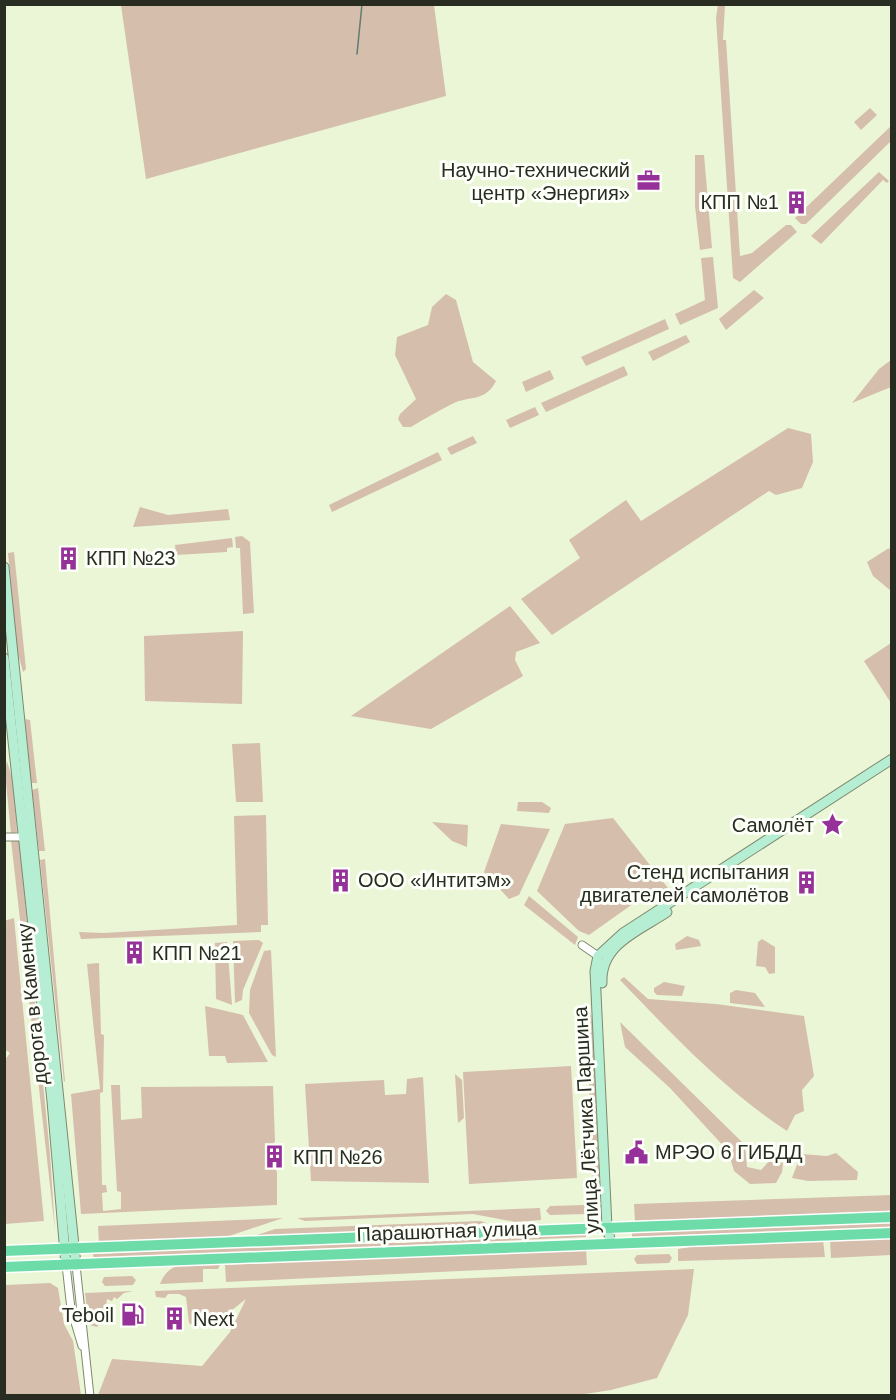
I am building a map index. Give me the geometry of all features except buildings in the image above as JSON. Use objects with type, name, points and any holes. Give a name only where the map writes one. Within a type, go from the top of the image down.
[{"type":"main road","name":"дорога в Каменку","points":[[4,567],[69,1249]]},
{"type":"main road","name":"дорога в Каменку","points":[[4,658],[71,1265]]},
{"type":"main road","points":[[849,790],[891,759]]},
{"type":"main road","points":[[600,961],[623,933],[891,765]]},
{"type":"main road","name":"улица Лётчика Паршина","points":[[600,961],[611,1243]]},
{"type":"main road","name":"Парашютная улица","points":[[4,1251],[891,1217]]},
{"type":"main road","name":"Парашютная улица","points":[[4,1268],[891,1233]]},
{"type":"street","points":[[4,837],[23,837]]},
{"type":"street","points":[[582,945],[600,961]]},
{"type":"street","name":"дорога в Каменку","points":[[71,1265],[71,1308],[87,1366],[90,1395]]},
{"type":"shaded area","points":[[718,4],[725,5],[723,40],[726,40],[740,256],[752,253],[786,225],[791,225],[797,232],[740,282],[733,278],[716,18]]},
{"type":"shaded area","points":[[121,5],[434,5],[446,96],[146,179]]},
{"type":"shaded area","points":[[870,108],[877,115],[861,130],[854,122]]},
{"type":"shaded area","points":[[891,126],[891,141],[806,224],[801,224],[795,218]]},
{"type":"shaded area","points":[[695,155],[704,155],[712,248],[700,250],[695,206]]},
{"type":"shaded area","points":[[879,172],[889,181],[887,183],[883,180],[821,244],[811,236]]},
{"type":"shaded area","points":[[713,257],[718,308],[680,325],[675,314],[705,300],[701,258]]},
{"type":"shaded area","points":[[754,290],[764,298],[726,330],[719,319]]},
{"type":"shaded area","points":[[446,294],[456,300],[473,362],[496,381],[492,388],[482,396],[458,401],[411,427],[403,427],[398,419],[400,414],[416,399],[395,355],[397,337],[428,325],[432,307]]},
{"type":"shaded area","points":[[665,319],[669,329],[586,366],[581,357]]},
{"type":"shaded area","points":[[686,335],[690,342],[653,361],[648,352]]},
{"type":"shaded area","points":[[891,360],[891,387],[852,403],[879,369]]},
{"type":"shaded area","points":[[624,366],[628,375],[546,412],[541,403]]},
{"type":"shaded area","points":[[550,370],[554,379],[526,392],[522,382]]},
{"type":"shaded area","points":[[535,407],[539,415],[510,428],[506,420]]},
{"type":"shaded area","points":[[788,428],[811,434],[813,462],[802,488],[776,495],[769,491],[552,635],[521,599],[580,558],[569,540],[626,500],[641,521]]},
{"type":"shaded area","points":[[473,436],[477,443],[451,455],[447,448]]},
{"type":"shaded area","points":[[438,452],[442,460],[332,512],[329,505]]},
{"type":"shaded area","points":[[140,507],[168,515],[228,509],[230,520],[133,527]]},
{"type":"shaded area","points":[[242,536],[250,542],[254,613],[243,614],[240,548],[236,548],[235,537]]},
{"type":"shaded area","points":[[232,538],[233,547],[227,548],[227,552],[176,555],[175,545]]},
{"type":"shaded area","points":[[889,548],[891,552],[891,591],[873,576],[867,562]]},
{"type":"shaded area","points":[[14,552],[26,669],[23,672],[17,650],[8,553]]},
{"type":"shaded area","points":[[510,606],[540,643],[516,652],[515,660],[523,676],[431,729],[351,716]]},
{"type":"shaded area","points":[[243,631],[242,704],[145,701],[144,636]]},
{"type":"shaded area","points":[[891,643],[891,703],[864,661]]},
{"type":"shaded area","points":[[25,719],[30,720],[37,783],[31,783]]},
{"type":"shaded area","points":[[260,743],[263,802],[236,802],[232,744]]},
{"type":"shaded area","points":[[7,761],[13,781],[17,832],[11,834],[5,772]]},
{"type":"shaded area","points":[[38,788],[45,851],[39,851],[32,790]]},
{"type":"shaded area","points":[[518,802],[542,802],[551,808],[549,813],[517,811]]},
{"type":"shaded area","points":[[266,815],[268,925],[261,925],[261,932],[81,939],[79,932],[104,933],[237,925],[234,816]]},
{"type":"shaded area","points":[[613,818],[668,888],[660,896],[651,891],[589,935],[579,931],[537,891],[565,824]]},
{"type":"shaded area","points":[[432,822],[468,825],[467,847],[452,841]]},
{"type":"shaded area","points":[[501,824],[550,829],[519,895],[509,899],[484,872]]},
{"type":"shaded area","points":[[11,840],[19,840],[50,1154],[55,1230]]},
{"type":"shaded area","points":[[45,859],[65,1081],[64,1082],[40,860]]},
{"type":"shaded area","points":[[529,896],[578,937],[575,945],[524,905]]},
{"type":"shaded area","points":[[14,918],[44,1221],[5,1224],[4,1061],[10,1053],[4,1049],[4,921]]},
{"type":"shaded area","points":[[687,936],[699,940],[701,946],[676,950],[675,944]]},
{"type":"shaded area","points":[[762,939],[775,947],[775,973],[769,974],[765,967],[756,966],[758,942]]},
{"type":"shaded area","points":[[259,940],[263,943],[243,990],[242,1000],[235,1003],[233,941]]},
{"type":"shaded area","points":[[227,942],[232,1005],[216,999],[215,943]]},
{"type":"shaded area","points":[[271,950],[276,1057],[272,1055],[249,1013],[250,990],[264,951]]},
{"type":"shaded area","points":[[99,963],[101,1034],[104,1035],[103,1092],[100,1093],[102,1185],[106,1185],[107,1192],[102,1193],[103,1211],[121,1209],[121,1192],[117,1191],[111,1085],[120,1085],[121,1120],[142,1118],[141,1087],[273,1086],[275,1141],[272,1147],[267,1148],[268,1162],[272,1162],[277,1172],[277,1205],[81,1214],[71,1094],[100,1089],[87,964]]},
{"type":"shaded area","points":[[624,977],[648,999],[716,1004],[804,1016],[814,1076],[802,1090],[804,1111],[795,1115],[787,1131],[764,1115],[679,1041],[620,980]]},
{"type":"shaded area","points":[[664,982],[685,986],[682,996],[657,995],[654,988]]},
{"type":"shaded area","points":[[736,990],[755,993],[765,1007],[730,1003],[730,993]]},
{"type":"shaded area","points":[[205,1006],[243,1015],[268,1062],[227,1063],[225,1056],[209,1056]]},
{"type":"shaded area","points":[[586,1011],[590,1011],[594,1028],[601,1199],[593,1199]]},
{"type":"shaded area","points":[[620,1022],[745,1145],[747,1167],[761,1170],[771,1159],[783,1163],[782,1172],[776,1183],[750,1184],[734,1171],[728,1151],[670,1088],[625,1047]]},
{"type":"shaded area","points":[[571,1066],[577,1178],[469,1184],[463,1072]]},
{"type":"shaded area","points":[[455,1074],[462,1080],[464,1118],[458,1123]]},
{"type":"shaded area","points":[[423,1077],[429,1183],[311,1181],[305,1084],[384,1080],[385,1095],[406,1094],[407,1079]]},
{"type":"shaded area","points":[[836,1153],[858,1172],[857,1180],[808,1181],[792,1178],[801,1154],[827,1156]]},
{"type":"shaded area","points":[[892,1195],[891,1211],[635,1221],[634,1204]]},
{"type":"shaded area","points":[[585,1205],[586,1214],[550,1215],[546,1211],[550,1206]]},
{"type":"shaded area","points":[[540,1208],[541,1220],[516,1222],[473,1214],[305,1221],[297,1218]]},
{"type":"shaded area","points":[[283,1218],[223,1238],[99,1243],[98,1226]]},
{"type":"shaded area","points":[[481,1221],[486,1223],[448,1229],[251,1237],[275,1229]]},
{"type":"shaded area","points":[[892,1223],[891,1228],[632,1237],[632,1232]]},
{"type":"shaded area","points":[[586,1232],[586,1237],[94,1259],[93,1254]]},
{"type":"shaded area","points":[[891,1238],[891,1255],[831,1258],[830,1240]]},
{"type":"shaded area","points":[[823,1240],[825,1257],[678,1261],[678,1249],[708,1244]]},
{"type":"shaded area","points":[[586,1248],[587,1265],[226,1282],[225,1265]]},
{"type":"shaded area","points":[[669,1254],[672,1258],[669,1263],[637,1264],[634,1259],[637,1255]]},
{"type":"shaded area","points":[[220,1265],[218,1269],[203,1269],[203,1282],[160,1284],[164,1275],[177,1266]]},
{"type":"shaded area","points":[[694,1269],[688,1315],[657,1378],[611,1390],[572,1396],[98,1395],[112,1359],[202,1366],[230,1332],[246,1299],[222,1318],[197,1319],[196,1327],[189,1323],[186,1297],[179,1294],[168,1294],[165,1298],[156,1297],[155,1291]]},
{"type":"shaded area","points":[[132,1276],[136,1280],[133,1285],[105,1286],[102,1282],[104,1277]]},
{"type":"shaded area","points":[[50,1283],[58,1288],[64,1324],[73,1341],[81,1395],[5,1395],[5,1285]]},
{"type":"shaded area","points":[[133,1291],[124,1293],[117,1299],[114,1297],[112,1301],[107,1299],[106,1305],[111,1309],[97,1327],[89,1325],[85,1293]]},
{"type":"waterway","points":[[357,54],[362,4]]},
{"type":"waterway","points":[[890,1396],[892,1392]]},
{"type":"place","name":"Научно-технический центр «Энергия»","points":[[648,181]]},
{"type":"place","name":"КПП №1","points":[[797,202]]},
{"type":"place","name":"КПП №23","points":[[68,558]]},
{"type":"place","name":"Самолёт","points":[[832,825]]},
{"type":"place","name":"ООО «Интитэм»","points":[[340,880]]},
{"type":"place","name":"Стенд испытания двигателей самолётов","points":[[807,883]]},
{"type":"place","name":"КПП №21","points":[[134,953]]},
{"type":"place","name":"МРЭО 6 ГИБДД","points":[[637,1152]]},
{"type":"place","name":"КПП №26","points":[[275,1157]]},
{"type":"place","name":"Teboil","points":[[132,1315]]},
{"type":"place","name":"Next","points":[[175,1319]]}]
